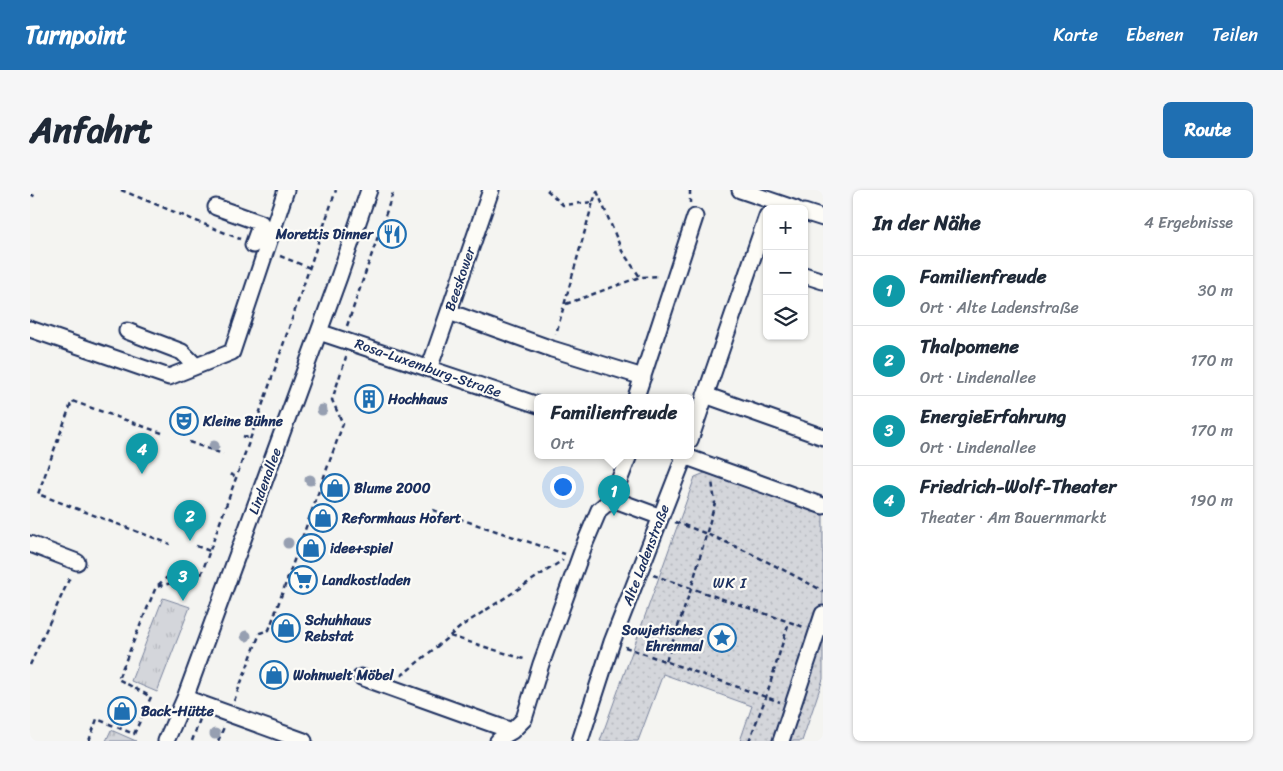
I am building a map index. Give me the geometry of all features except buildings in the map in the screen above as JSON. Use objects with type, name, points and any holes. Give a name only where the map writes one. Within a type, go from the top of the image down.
[{"type":"street","points":[[259,247],[286,190]]},
{"type":"street","name":"Lindenallee","points":[[166,741],[186,698],[340,277],[369,190]]},
{"type":"street","name":"Beeskower","points":[[429,369],[491,190]]},
{"type":"street","points":[[740,190],[771,205]]},
{"type":"street","points":[[30,329],[169,377],[232,352],[259,247],[261,223],[216,207]]},
{"type":"street","points":[[808,213],[823,218]]},
{"type":"street","points":[[637,394],[695,217]]},
{"type":"street","points":[[694,429],[760,259],[763,241]]},
{"type":"street","points":[[808,275],[823,281]]},
{"type":"street","points":[[449,312],[552,349],[643,377]]},
{"type":"street","points":[[126,331],[182,352],[196,366]]},
{"type":"street","name":"Rosa-Luxemburg-Straße","points":[[319,332],[534,404]]},
{"type":"street","points":[[706,395],[823,437]]},
{"type":"street","points":[[498,741],[512,732],[524,719],[541,664],[585,543],[599,510],[612,499],[627,459]]},
{"type":"street","name":"Alte Ladenstraße","points":[[580,741],[612,642],[682,459]]},
{"type":"street","points":[[694,459],[823,506]]},
{"type":"street","points":[[612,499],[660,517]]},
{"type":"street","points":[[30,544],[77,562]]},
{"type":"street","points":[[781,741],[823,614]]},
{"type":"street","points":[[361,677],[512,732]]},
{"type":"street","points":[[186,698],[304,741]]},
{"type":"path","points":[[122,190],[310,268]]},
{"type":"path","points":[[156,587],[201,575],[336,190]]},
{"type":"path","points":[[218,741],[260,633],[269,630],[343,424],[332,400],[347,358],[342,339],[394,190]]},
{"type":"path","points":[[547,190],[563,205],[593,202]]},
{"type":"path","points":[[552,349],[597,191]]},
{"type":"path","points":[[597,191],[622,250],[640,277]]},
{"type":"path","points":[[30,194],[38,198]]},
{"type":"path","points":[[566,304],[640,277],[676,275]]},
{"type":"path","points":[[162,433],[72,402],[38,494],[170,544]]},
{"type":"path","points":[[243,436],[250,439]]},
{"type":"path","points":[[189,442],[223,454]]},
{"type":"path","points":[[666,661],[691,589],[715,503],[710,465]]},
{"type":"path","points":[[230,474],[236,477]]},
{"type":"path","points":[[388,686],[463,625],[569,556],[433,510]]},
{"type":"path","points":[[660,517],[707,534],[765,560],[823,591]]},
{"type":"path","points":[[196,546],[210,551]]},
{"type":"path","points":[[30,665],[77,562]]},
{"type":"path","points":[[640,571],[817,632]]},
{"type":"path","points":[[89,741],[97,719],[134,734],[151,697],[118,679],[156,587],[170,574]]},
{"type":"path","points":[[749,741],[766,696],[789,622]]},
{"type":"path","points":[[450,636],[541,664]]},
{"type":"path","points":[[612,642],[792,706]]},
{"type":"path","points":[[192,741],[205,705]]},
{"type":"green space","points":[[705,473],[823,512],[823,679],[802,741],[740,741],[752,706],[663,674],[638,741],[600,741],[695,477]]},
{"type":"green space","points":[[163,598],[190,607],[157,692],[131,681]]},
{"type":"green space","points":[[111,730],[136,741],[106,741]]},
{"type":"place","name":"Morettis Dinner","points":[[392,234]]},
{"type":"place","name":"Hochhaus","points":[[369,399]]},
{"type":"place","name":"Kleine Bühne","points":[[184,421]]},
{"type":"place","name":"Friedrich-Wolf-Theater","points":[[142,474]]},
{"type":"place","name":"Blume 2000","points":[[335,488]]},
{"type":"place","name":"Familienfreude","points":[[614,516]]},
{"type":"place","name":"Reformhaus Hofert","points":[[323,518]]},
{"type":"place","name":"Thalpomene","points":[[190,541]]},
{"type":"place","name":"idee+spiel","points":[[311,548]]},
{"type":"place","name":"Landkostladen","points":[[303,580]]},
{"type":"place","name":"EnergieErfahrung","points":[[183,601]]},
{"type":"place","name":"Schuhhaus Rebstat","points":[[286,628]]},
{"type":"place","name":"Sowjetisches Ehrenmal","points":[[722,638]]},
{"type":"place","name":"Wohnwelt Möbel","points":[[274,675]]},
{"type":"place","name":"Back-Hütte","points":[[122,711]]},
{"type":"district","name":"WK I","points":[[730,583]]}]
